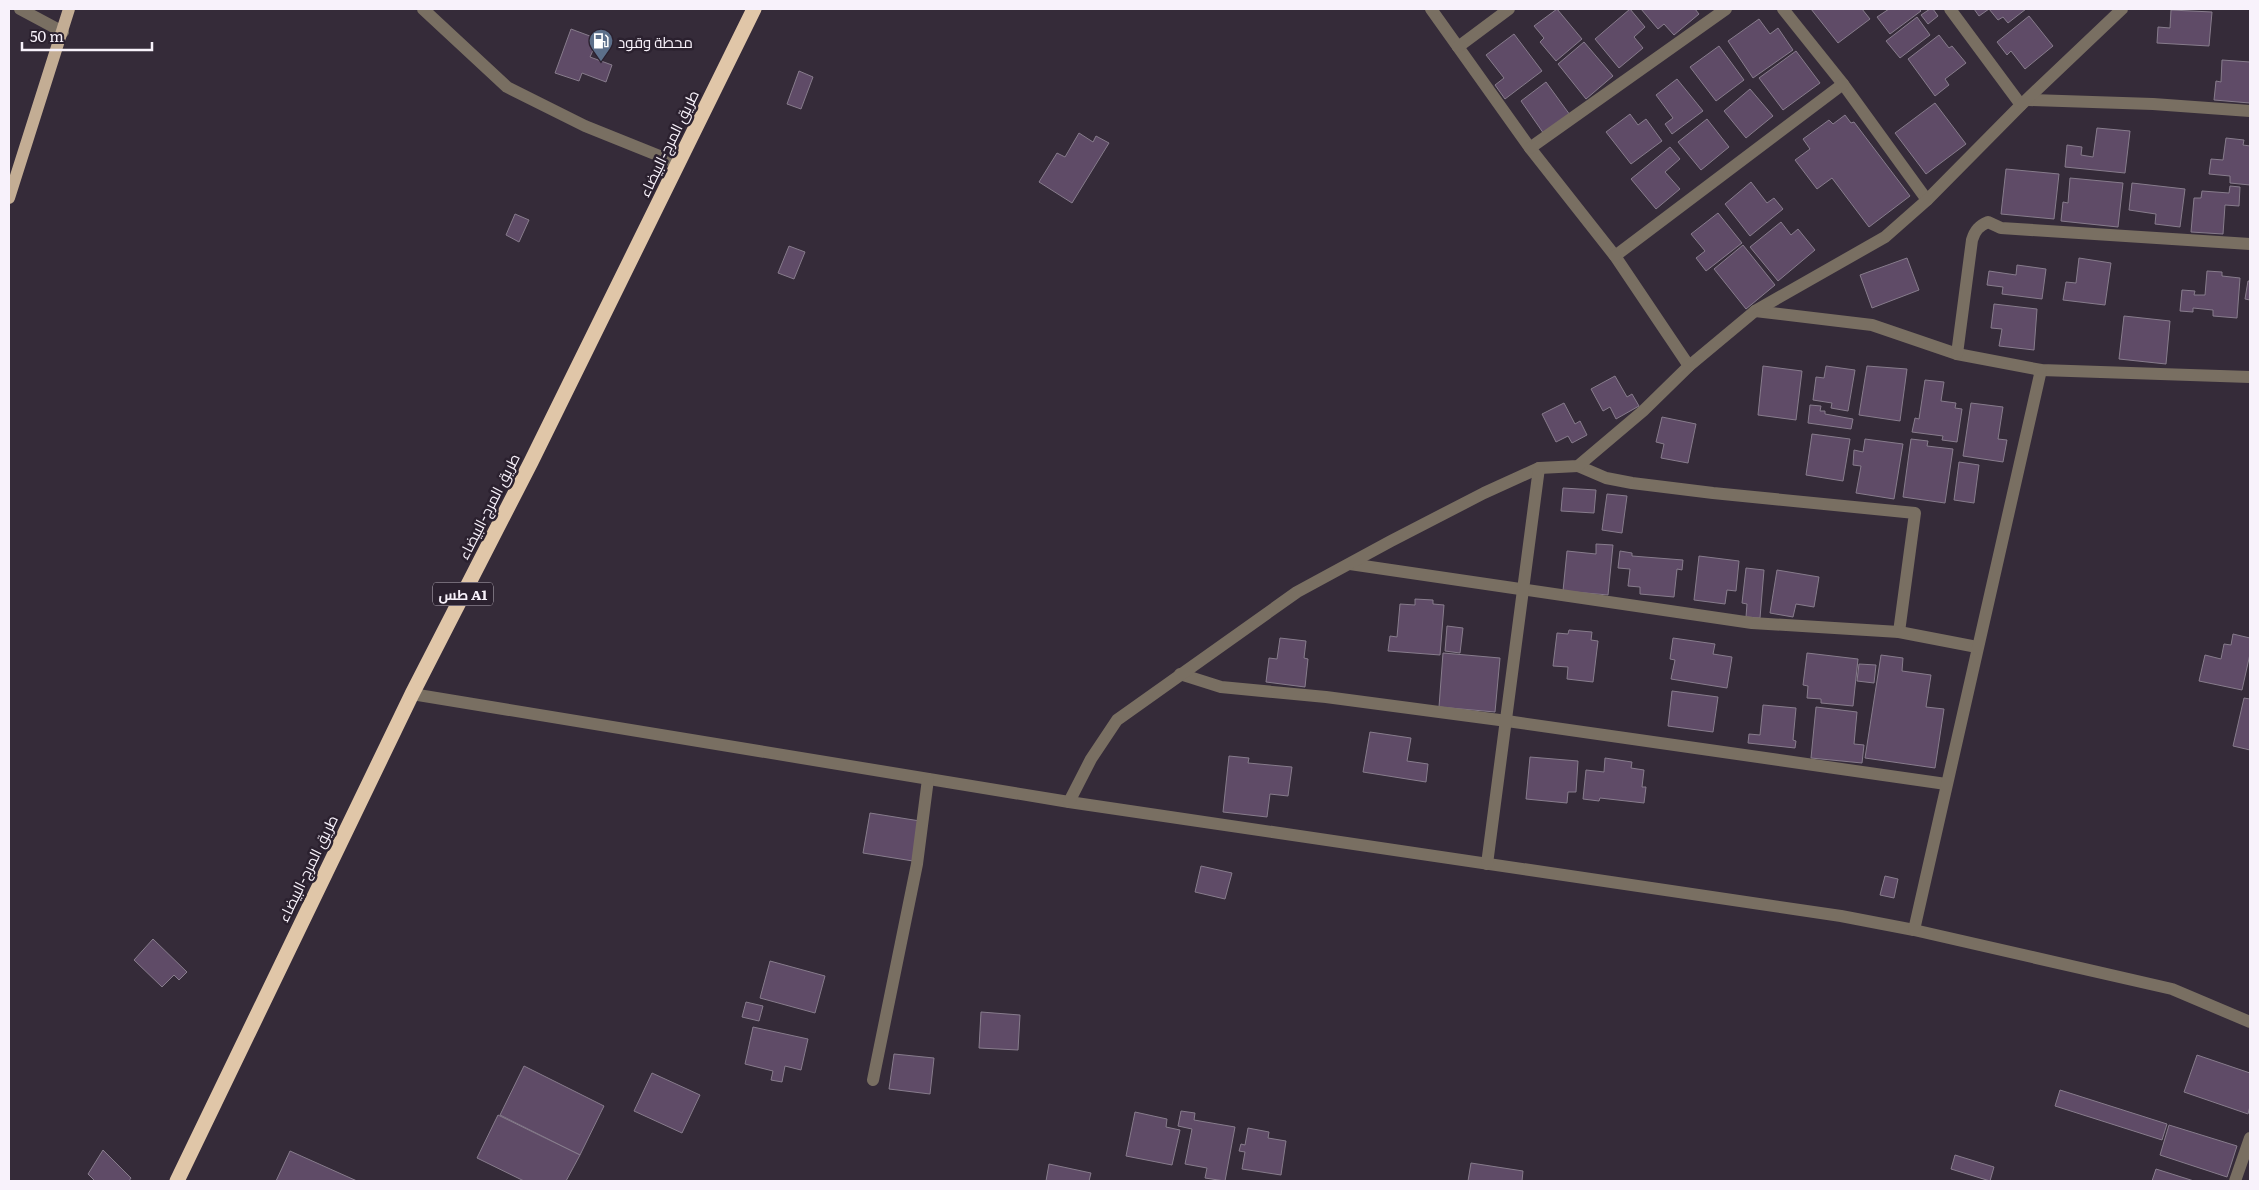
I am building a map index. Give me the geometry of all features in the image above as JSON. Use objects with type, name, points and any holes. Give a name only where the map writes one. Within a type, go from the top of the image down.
[{"type":"highway","name":"طريق المرج-البيضاء","points":[[177,1181],[412,694],[535,453],[754,9]]},
{"type":"main road","points":[[9,198],[69,9]]},
{"type":"street","points":[[20,9],[63,32]]},
{"type":"street","points":[[423,9],[508,87],[585,126],[677,163]]},
{"type":"street","points":[[1431,9],[1530,148],[1615,256],[1689,366]]},
{"type":"street","points":[[1458,47],[1509,9]]},
{"type":"street","points":[[1530,148],[1726,9]]},
{"type":"street","points":[[1783,9],[1843,84],[1927,200]]},
{"type":"street","points":[[1950,9],[2025,103]]},
{"type":"street","points":[[1578,466],[1643,411],[1689,366],[1755,311],[1885,237],[1927,200],[2119,10]]},
{"type":"street","points":[[1615,256],[1843,84]]},
{"type":"street","points":[[2025,103],[2153,104],[2250,111]]},
{"type":"street","points":[[1957,354],[1972,240],[1974,232],[1980,225],[1988,222],[2000,228],[2250,244]]},
{"type":"street","points":[[1755,311],[1872,325],[1957,354],[2041,370],[2250,377]]},
{"type":"street","points":[[1914,930],[2041,370]]},
{"type":"street","points":[[1069,802],[1091,759],[1117,720],[1180,674],[1297,592],[1484,493],[1539,468],[1578,466],[1606,478],[1632,482],[1713,493],[1916,513],[1899,632]]},
{"type":"street","points":[[1487,864],[1539,468]]},
{"type":"street","points":[[1350,564],[1752,623],[1899,632],[1977,647]]},
{"type":"street","points":[[1180,674],[1221,687],[1326,697],[1507,721],[1946,784]]},
{"type":"street","points":[[412,694],[1069,802],[1841,916],[1914,930],[2172,989],[2250,1022]]},
{"type":"street","points":[[873,1080],[917,864],[928,779]]},
{"type":"street","points":[[2235,1181],[2250,1138]]},
{"type":"building","points":[[1557,9],[1582,39],[1556,61],[1540,42],[1544,38],[1534,26]]},
{"type":"building","points":[[1630,9],[1645,27],[1634,37],[1643,48],[1619,68],[1595,39]]},
{"type":"building","points":[[1641,9],[1695,9],[1699,14],[1674,35],[1664,24],[1658,29]]},
{"type":"building","points":[[1811,9],[1862,9],[1870,19],[1838,43]]},
{"type":"building","points":[[1889,9],[1919,9],[1921,11],[1890,34],[1877,17]]},
{"type":"building","points":[[1933,9],[1938,16],[1928,24],[1921,15]]},
{"type":"building","points":[[1974,9],[1989,9],[1979,16]]},
{"type":"building","points":[[1989,9],[2026,9],[2008,23],[2003,17],[1998,20]]},
{"type":"building","points":[[2171,10],[2212,12],[2209,46],[2157,43],[2158,27],[2170,28]]},
{"type":"building","points":[[2029,16],[2053,46],[2025,69],[2011,51],[2007,55],[1997,42]]},
{"type":"building","points":[[1917,17],[1930,35],[1900,58],[1886,41]]},
{"type":"building","points":[[1759,19],[1770,34],[1778,28],[1793,50],[1753,78],[1728,41]]},
{"type":"building","points":[[571,29],[598,39],[590,57],[612,65],[606,82],[582,73],[579,81],[555,73]]},
{"type":"building","points":[[1514,34],[1542,71],[1505,99],[1495,85],[1504,78],[1486,55]]},
{"type":"building","points":[[1939,35],[1949,48],[1952,46],[1966,63],[1945,79],[1949,85],[1935,96],[1908,59]]},
{"type":"building","points":[[1584,42],[1613,76],[1586,99],[1558,64]]},
{"type":"building","points":[[1719,46],[1744,80],[1716,101],[1690,67]]},
{"type":"building","points":[[1796,51],[1820,83],[1783,110],[1759,78]]},
{"type":"building","points":[[2222,60],[2250,62],[2250,103],[2214,100],[2216,81],[2221,82]]},
{"type":"building","points":[[799,71],[813,77],[801,109],[787,104]]},
{"type":"building","points":[[1677,79],[1703,111],[1672,134],[1665,124],[1673,118],[1656,95]]},
{"type":"building","points":[[1546,82],[1570,115],[1544,134],[1521,101]]},
{"type":"building","points":[[1750,89],[1773,116],[1746,138],[1724,111]]},
{"type":"building","points":[[1935,103],[1966,144],[1926,174],[1895,133]]},
{"type":"building","points":[[1630,114],[1638,125],[1646,119],[1662,141],[1631,164],[1606,132]]},
{"type":"building","points":[[1845,115],[1851,123],[1854,122],[1910,196],[1869,227],[1832,178],[1817,189],[1795,160],[1810,149],[1803,139],[1829,120],[1833,124]]},
{"type":"building","points":[[1707,119],[1729,147],[1701,170],[1678,142]]},
{"type":"building","points":[[2097,128],[2130,131],[2125,173],[2065,167],[2067,145],[2082,147],[2081,155],[2093,157]]},
{"type":"building","points":[[1079,133],[1093,142],[1096,136],[1109,143],[1072,203],[1039,182],[1057,153],[1065,157]]},
{"type":"building","points":[[2226,138],[2244,140],[2243,145],[2250,146],[2250,185],[2230,183],[2230,176],[2209,174],[2211,159],[2223,160]]},
{"type":"building","points":[[1670,147],[1680,159],[1665,172],[1680,189],[1656,209],[1631,179]]},
{"type":"building","points":[[2006,169],[2059,174],[2054,219],[2001,214]]},
{"type":"building","points":[[2070,178],[2123,183],[2118,227],[2061,221],[2063,202],[2068,203]]},
{"type":"building","points":[[1751,182],[1767,203],[1774,198],[1783,209],[1750,236],[1725,204]]},
{"type":"building","points":[[2132,183],[2185,189],[2180,227],[2155,224],[2156,214],[2129,210]]},
{"type":"building","points":[[2230,186],[2240,187],[2239,206],[2225,205],[2223,234],[2191,232],[2194,198],[2201,198],[2202,191],[2229,193]]},
{"type":"building","points":[[1718,213],[1742,243],[1706,271],[1696,258],[1705,251],[1691,234]]},
{"type":"building","points":[[515,214],[529,220],[519,242],[506,235]]},
{"type":"building","points":[[1781,222],[1791,235],[1798,229],[1815,250],[1778,281],[1750,247]]},
{"type":"building","points":[[1743,245],[1775,285],[1746,309],[1714,269]]},
{"type":"building","points":[[789,246],[805,252],[794,279],[778,273]]},
{"type":"building","points":[[1907,258],[1919,290],[1872,308],[1860,275]]},
{"type":"building","points":[[2079,258],[2111,263],[2105,305],[2063,300],[2066,282],[2076,283]]},
{"type":"building","points":[[2017,265],[2046,269],[2042,299],[2002,294],[2003,287],[1987,285],[1989,271],[2016,275]]},
{"type":"building","points":[[2207,271],[2222,272],[2222,276],[2240,278],[2237,318],[2213,316],[2213,310],[2193,308],[2193,312],[2180,311],[2182,290],[2195,291],[2194,295],[2205,295]]},
{"type":"building","points":[[2248,281],[2250,281],[2250,300],[2245,299]]},
{"type":"building","points":[[1994,304],[2037,309],[2034,350],[1999,346],[2002,329],[1991,328]]},
{"type":"building","points":[[2124,316],[2170,321],[2166,364],[2119,359]]},
{"type":"building","points":[[1763,366],[1802,371],[1796,420],[1758,415]]},
{"type":"building","points":[[1826,366],[1855,370],[1848,411],[1831,408],[1832,403],[1813,400],[1816,377],[1824,378]]},
{"type":"building","points":[[1867,366],[1907,369],[1900,421],[1859,415]]},
{"type":"building","points":[[1615,376],[1627,397],[1632,394],[1639,406],[1616,419],[1610,407],[1603,411],[1591,389]]},
{"type":"building","points":[[1925,380],[1944,382],[1941,401],[1956,403],[1955,408],[1962,409],[1957,442],[1942,440],[1943,436],[1912,432],[1915,418],[1919,419]]},
{"type":"building","points":[[1564,403],[1575,424],[1580,421],[1587,435],[1572,443],[1568,436],[1556,442],[1542,414]]},
{"type":"building","points":[[1971,403],[2003,407],[1998,439],[2007,440],[2003,462],[1963,456]]},
{"type":"building","points":[[1810,405],[1821,406],[1820,411],[1825,411],[1825,414],[1853,419],[1851,429],[1808,423]]},
{"type":"building","points":[[1662,417],[1696,424],[1688,463],[1661,458],[1664,444],[1656,442]]},
{"type":"building","points":[[1812,434],[1850,439],[1843,481],[1806,475]]},
{"type":"building","points":[[1865,439],[1903,444],[1894,499],[1856,493],[1861,466],[1853,465],[1854,450],[1863,452]]},
{"type":"building","points":[[1911,439],[1928,441],[1927,446],[1953,449],[1945,503],[1903,497]]},
{"type":"building","points":[[1959,462],[1979,465],[1974,503],[1954,500]]},
{"type":"building","points":[[1563,488],[1596,490],[1594,513],[1561,511]]},
{"type":"building","points":[[1607,494],[1627,496],[1622,533],[1602,530]]},
{"type":"building","points":[[1596,544],[1613,545],[1608,595],[1563,591],[1567,551],[1596,554]]},
{"type":"building","points":[[1620,551],[1632,553],[1632,556],[1683,560],[1682,570],[1677,569],[1674,597],[1640,594],[1640,587],[1628,586],[1630,569],[1618,568]]},
{"type":"building","points":[[1699,556],[1739,561],[1736,591],[1727,590],[1725,604],[1694,600]]},
{"type":"building","points":[[1746,568],[1764,570],[1760,618],[1746,617],[1747,604],[1742,603]]},
{"type":"building","points":[[1777,570],[1819,577],[1814,607],[1796,604],[1793,617],[1770,613]]},
{"type":"building","points":[[1415,599],[1433,600],[1433,604],[1444,605],[1440,655],[1388,651],[1390,636],[1397,637],[1400,604],[1415,605]]},
{"type":"building","points":[[1447,626],[1463,628],[1460,653],[1445,651]]},
{"type":"building","points":[[1569,630],[1592,632],[1591,640],[1598,641],[1593,682],[1567,679],[1568,667],[1553,666],[1557,633],[1568,634]]},
{"type":"building","points":[[2233,634],[2250,638],[2250,654],[2242,690],[2199,681],[2205,655],[2221,659],[2224,644],[2231,645]]},
{"type":"building","points":[[1280,638],[1306,641],[1304,658],[1308,659],[1305,687],[1266,682],[1269,658],[1277,659]]},
{"type":"building","points":[[1673,638],[1715,644],[1713,654],[1732,657],[1727,688],[1671,679],[1675,660],[1670,659]]},
{"type":"building","points":[[1443,653],[1500,658],[1495,712],[1439,707]]},
{"type":"building","points":[[1807,653],[1858,659],[1853,706],[1821,703],[1821,699],[1807,698],[1808,686],[1803,685]]},
{"type":"building","points":[[1881,655],[1903,658],[1902,671],[1931,675],[1926,707],[1944,709],[1935,768],[1865,758]]},
{"type":"building","points":[[1859,664],[1876,665],[1874,683],[1857,681]]},
{"type":"building","points":[[1672,691],[1718,697],[1713,732],[1668,726]]},
{"type":"building","points":[[2244,698],[2250,699],[2250,750],[2233,746]]},
{"type":"building","points":[[1763,705],[1796,708],[1793,740],[1796,741],[1795,748],[1748,743],[1749,734],[1760,735]]},
{"type":"building","points":[[1816,707],[1857,712],[1854,744],[1864,745],[1862,763],[1811,758]]},
{"type":"building","points":[[1370,732],[1411,738],[1407,761],[1428,764],[1426,782],[1363,772]]},
{"type":"building","points":[[1229,756],[1249,758],[1248,763],[1292,767],[1288,796],[1270,794],[1267,817],[1223,812]]},
{"type":"building","points":[[1530,757],[1578,761],[1576,792],[1568,792],[1567,803],[1526,799]]},
{"type":"building","points":[[1605,758],[1632,762],[1631,768],[1644,770],[1642,787],[1646,787],[1644,803],[1600,798],[1599,801],[1583,799],[1586,770],[1604,772]]},
{"type":"building","points":[[870,813],[920,821],[913,861],[863,853]]},
{"type":"building","points":[[1201,866],[1232,873],[1225,899],[1195,892]]},
{"type":"building","points":[[1885,876],[1898,879],[1894,898],[1880,895]]},
{"type":"building","points":[[153,939],[187,972],[179,980],[174,975],[162,987],[134,960]]},
{"type":"building","points":[[770,961],[825,976],[815,1013],[760,998]]},
{"type":"building","points":[[746,1002],[763,1006],[759,1021],[742,1017]]},
{"type":"building","points":[[981,1012],[1020,1015],[1018,1050],[979,1048]]},
{"type":"building","points":[[753,1027],[808,1039],[801,1070],[785,1066],[782,1082],[771,1080],[773,1071],[745,1064]]},
{"type":"building","points":[[894,1054],[934,1058],[930,1094],[889,1089]]},
{"type":"building","points":[[2197,1055],[2250,1073],[2250,1106],[2248,1114],[2184,1092]]},
{"type":"building","points":[[524,1066],[604,1106],[580,1155],[500,1115]]},
{"type":"building","points":[[652,1073],[700,1095],[682,1133],[634,1111]]},
{"type":"building","points":[[2060,1090],[2167,1124],[2162,1140],[2055,1106]]},
{"type":"building","points":[[1181,1111],[1195,1113],[1194,1120],[1235,1127],[1225,1181],[1205,1178],[1207,1168],[1185,1164],[1192,1129],[1178,1126]]},
{"type":"building","points":[[1135,1112],[1167,1119],[1166,1127],[1180,1130],[1172,1165],[1126,1156]]},
{"type":"building","points":[[498,1115],[580,1155],[566,1181],[524,1181],[477,1158]]},
{"type":"building","points":[[2169,1125],[2237,1146],[2227,1177],[2160,1155]]},
{"type":"building","points":[[1248,1128],[1269,1132],[1268,1138],[1286,1141],[1281,1175],[1242,1169],[1245,1152],[1239,1151],[1241,1144],[1245,1145]]},
{"type":"building","points":[[103,1150],[131,1178],[129,1181],[95,1181],[88,1174]]},
{"type":"building","points":[[290,1151],[357,1181],[276,1181]]},
{"type":"building","points":[[1955,1155],[1994,1167],[1990,1181],[1951,1169]]},
{"type":"building","points":[[1471,1163],[1523,1171],[1522,1181],[1468,1181]]},
{"type":"building","points":[[1049,1164],[1091,1173],[1089,1181],[1046,1181]]},
{"type":"building","points":[[2156,1169],[2194,1181],[2152,1181]]},
{"type":"place","name":"محطة وقود","points":[[601,62]]}]
